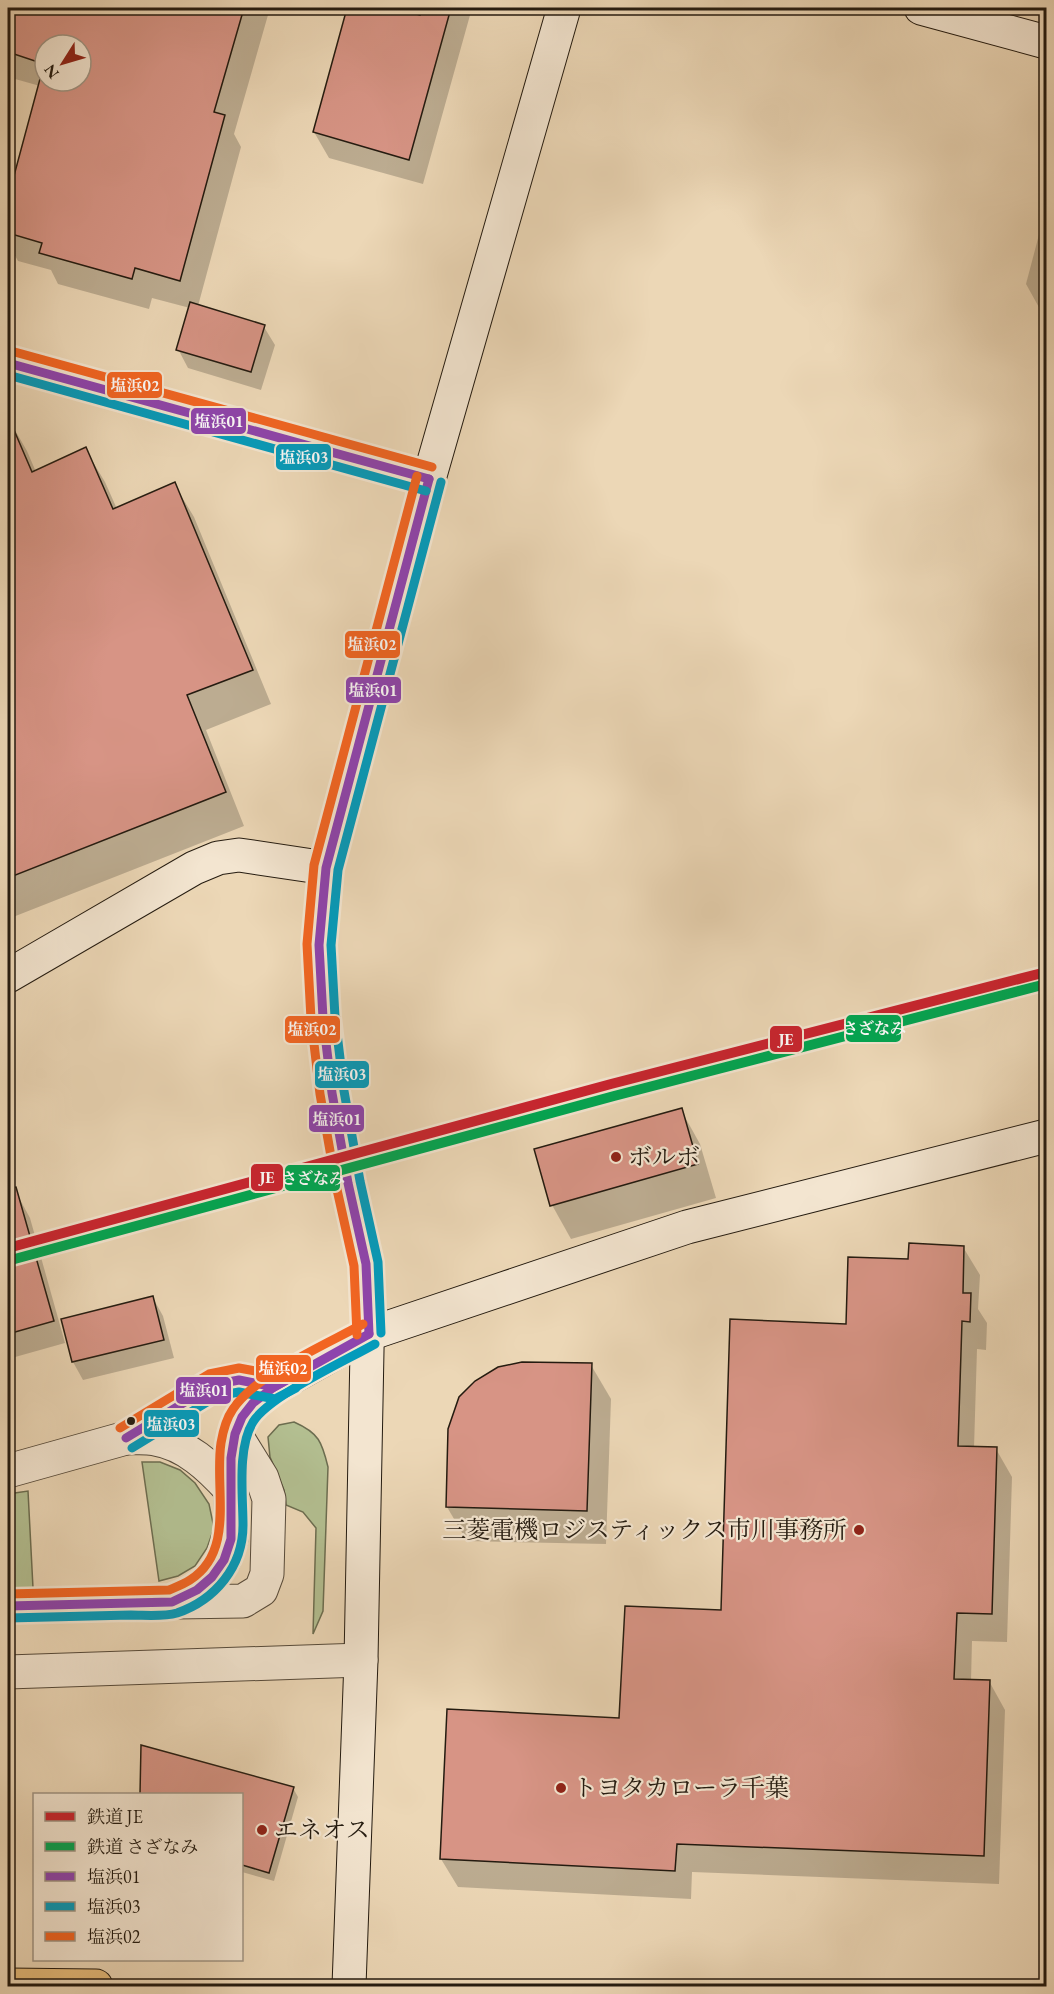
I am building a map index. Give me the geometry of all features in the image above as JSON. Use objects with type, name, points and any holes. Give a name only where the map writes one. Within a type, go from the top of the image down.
[{"type":"highway","points":[[8,1985],[96,1986]]},
{"type":"street","points":[[349,1986],[361,1660],[369,1334],[366,1263],[332,1093],[323,1018],[319,945],[326,868],[429,480],[564,8]]},
{"type":"street","points":[[921,8],[1047,42]]},
{"type":"street","points":[[8,363],[429,480]]},
{"type":"street","points":[[8,976],[194,868],[218,858],[239,855],[326,868]]},
{"type":"street","points":[[172,1602],[197,1590],[212,1577],[224,1560],[231,1539],[231,1458],[235,1434],[242,1417],[253,1403],[273,1387],[369,1334],[687,1227],[1047,1136]]},
{"type":"street","points":[[8,1471],[126,1438],[213,1385],[239,1380],[273,1387]]},
{"type":"street","points":[[8,1606],[243,1600],[261,1590],[267,1574],[269,1500],[262,1478],[235,1434]]},
{"type":"street","points":[[126,1438],[155,1439],[177,1446],[212,1469],[230,1489]]},
{"type":"street","points":[[8,1672],[361,1660]]},
{"type":"green space","points":[[294,1422],[309,1430],[318,1439],[328,1467],[323,1611],[313,1634],[316,1528],[303,1512],[286,1505],[284,1490],[270,1457],[268,1437],[279,1425]]},
{"type":"green space","points":[[142,1462],[160,1462],[180,1470],[195,1483],[209,1504],[214,1528],[207,1548],[195,1566],[178,1576],[159,1581]]},
{"type":"green space","points":[[28,1491],[33,1588],[8,1588],[8,1494]]},
{"type":"building","points":[[8,8],[244,8],[214,112],[225,115],[180,281],[135,268],[132,279],[39,253],[42,243],[8,233],[8,198],[36,93],[93,93],[93,33],[33,33],[33,60],[8,52]]},
{"type":"building","points":[[347,8],[395,8],[420,15],[422,8],[451,8],[409,160],[313,132]]},
{"type":"building","points":[[190,302],[265,325],[251,372],[176,350]]},
{"type":"building","points":[[8,416],[32,472],[86,447],[113,509],[175,482],[253,670],[187,695],[226,792],[8,878]]},
{"type":"building","name":"ボルボ","points":[[682,1108],[698,1164],[550,1206],[534,1149]]},
{"type":"building","points":[[16,1187],[54,1321],[8,1334],[8,1188]]},
{"type":"building","name":"三菱電機ロジスティックス市川事務所","points":[[909,1243],[964,1246],[963,1293],[971,1293],[970,1322],[962,1321],[958,1446],[997,1447],[992,1614],[957,1613],[954,1679],[990,1680],[984,1856],[677,1844],[675,1871],[440,1859],[447,1709],[619,1718],[625,1606],[721,1610],[730,1319],[846,1324],[848,1257],[908,1259]]},
{"type":"building","points":[[153,1296],[164,1340],[72,1362],[61,1319]]},
{"type":"building","points":[[522,1362],[592,1363],[587,1511],[446,1507],[448,1429],[459,1397],[475,1381],[498,1367]]},
{"type":"building","name":"エネオス","points":[[141,1745],[294,1787],[269,1873],[243,1865],[243,1793],[140,1793]]},
{"type":"rail line","name":"JE","points":[[8,1248],[611,1084],[1046,972]]},
{"type":"rail line","name":"さざなみ","points":[[11,1260],[614,1096],[1046,984]]},
{"type":"transit line","name":"塩浜02","points":[[11,351],[432,467]]},
{"type":"transit line","name":"塩浜01","points":[[8,363],[429,479]]},
{"type":"transit line","name":"塩浜03","points":[[8,375],[426,491]]},
{"type":"transit line","name":"塩浜02","points":[[357,1335],[354,1266],[336,1185],[320,1094],[311,1019],[307,944],[314,865],[417,476]]},
{"type":"transit line","name":"塩浜01","points":[[369,1334],[366,1264],[348,1183],[332,1093],[323,1018],[319,945],[326,868],[429,479]]},
{"type":"transit line","name":"塩浜03","points":[[381,1333],[378,1262],[360,1181],[344,1091],[335,1017],[331,945],[338,870],[441,482]]},
{"type":"transit line","name":"塩浜02","points":[[8,1594],[169,1590],[190,1580],[204,1568],[213,1553],[218,1536],[221,1443],[225,1425],[233,1409],[244,1396],[275,1372],[363,1324]]},
{"type":"transit line","name":"塩浜01","points":[[8,1606],[172,1602],[197,1590],[212,1577],[224,1560],[231,1539],[231,1458],[235,1434],[242,1417],[253,1403],[274,1387],[369,1334]]},
{"type":"transit line","name":"塩浜03","points":[[8,1618],[166,1615],[177,1613],[203,1600],[224,1580],[238,1555],[243,1525],[243,1458],[248,1433],[253,1422],[275,1401],[291,1390],[375,1344]]},
{"type":"transit line","name":"塩浜02","points":[[120,1428],[209,1374],[239,1368],[272,1374],[284,1368]]},
{"type":"transit line","name":"塩浜01","points":[[126,1438],[213,1385],[239,1380],[274,1387],[290,1378]]},
{"type":"transit line","name":"塩浜03","points":[[132,1448],[217,1396],[239,1392],[275,1399],[296,1388]]},
{"type":"place","name":"ボルボ","points":[[616,1157]]},
{"type":"place","name":"三菱電機ロジスティックス市川事務所","points":[[859,1530]]},
{"type":"place","name":"トヨタカローラ千葉","points":[[561,1788]]},
{"type":"place","name":"エネオス","points":[[262,1830]]}]
